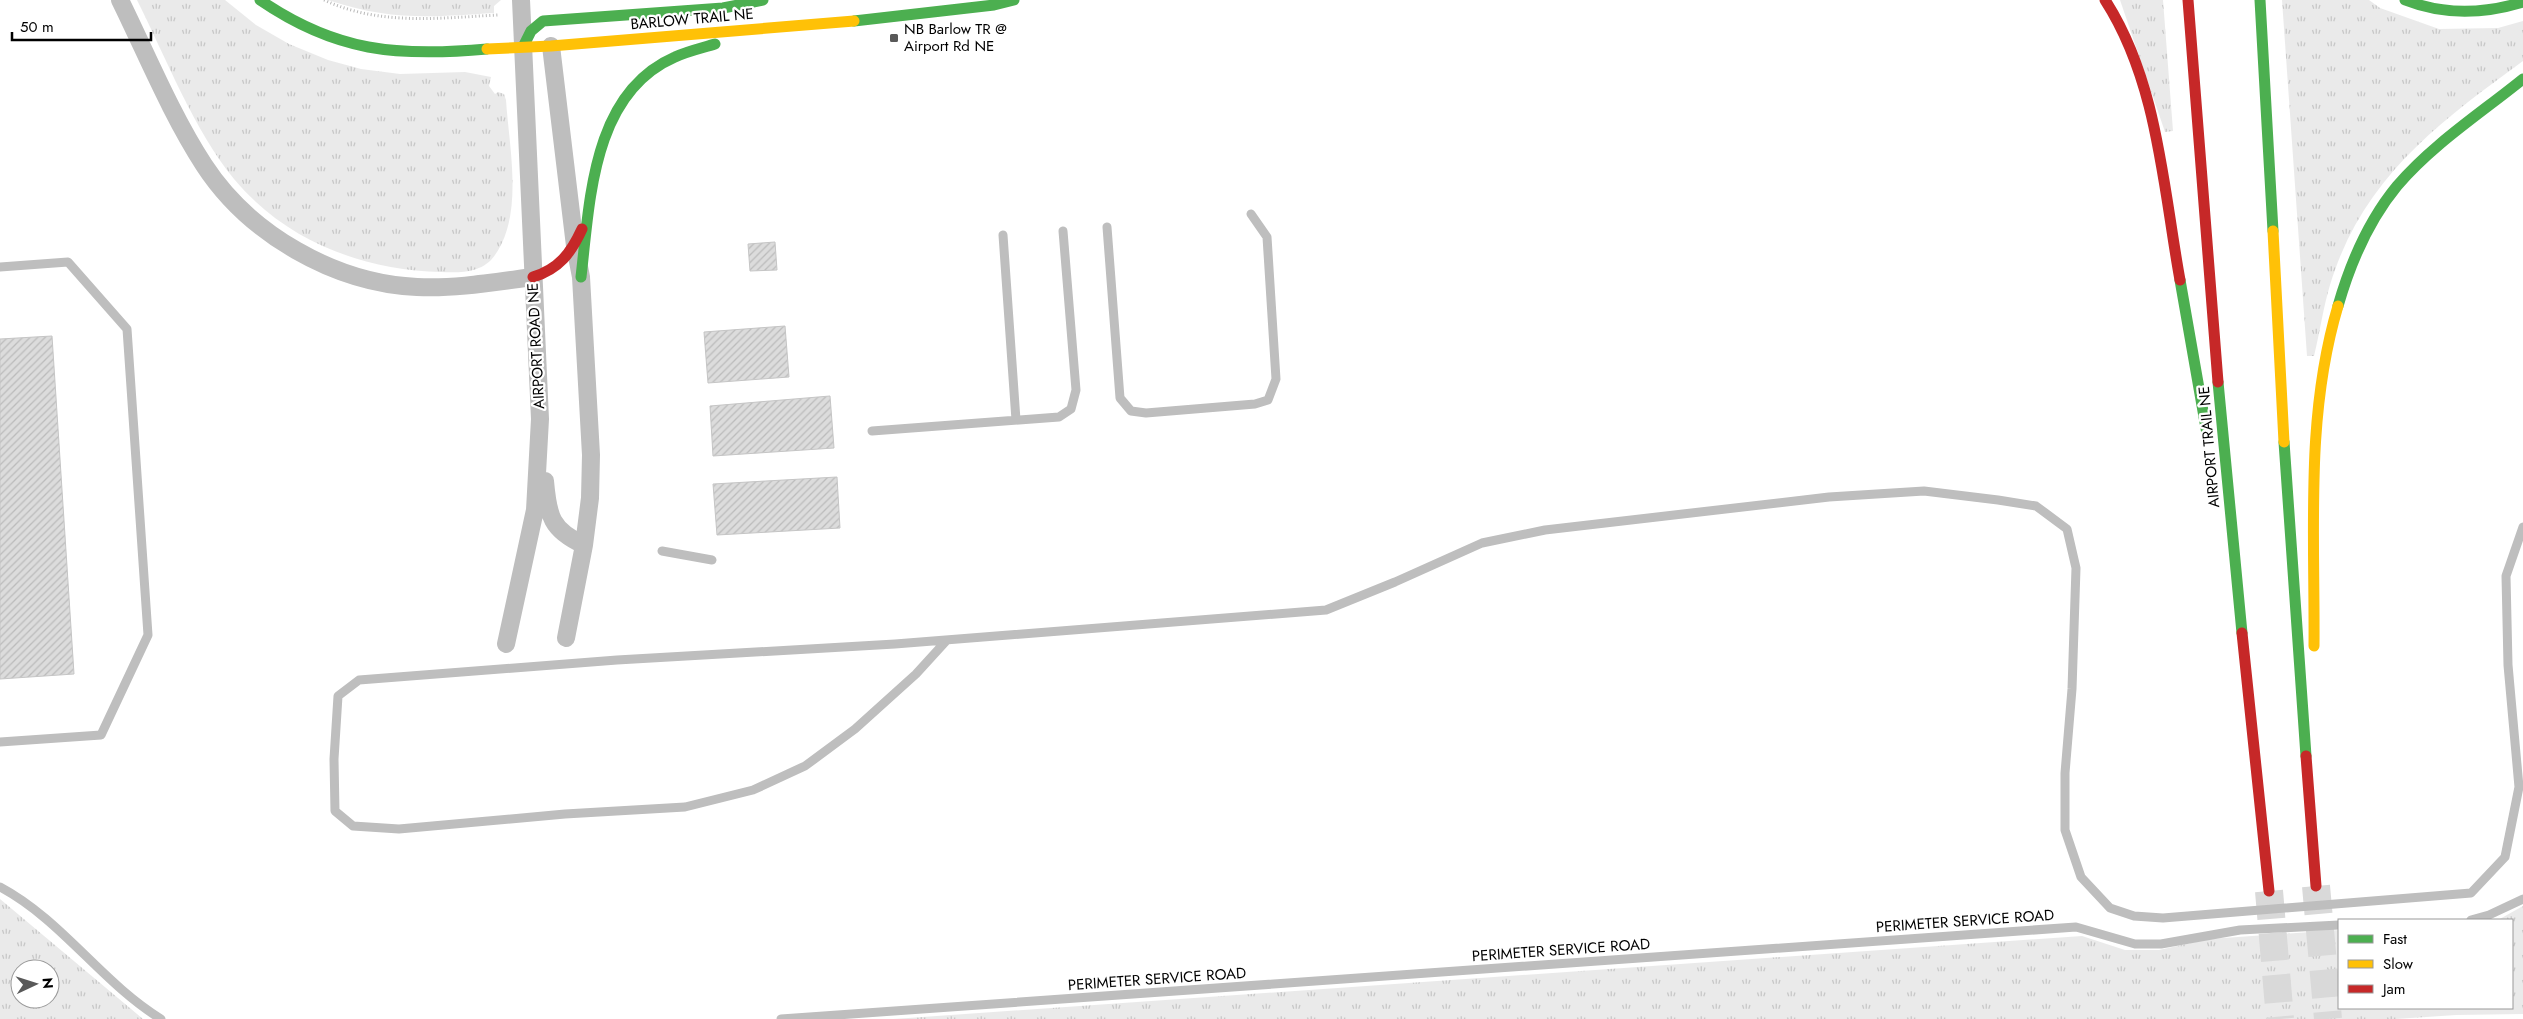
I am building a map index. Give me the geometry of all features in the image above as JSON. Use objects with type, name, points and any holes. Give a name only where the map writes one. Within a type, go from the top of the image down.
[{"type":"main road","points":[[260,0],[305,29],[334,40],[367,48],[421,53],[524,45],[550,33],[723,8],[763,0]]},
{"type":"main road","name":"BARLOW TRAIL NE","points":[[550,33],[803,25],[994,6],[1014,0]]},
{"type":"main road","points":[[2106,0],[2117,15],[2134,54],[2142,84],[2163,187],[2208,445]]},
{"type":"main road","name":"AIRPORT TRAIL NE","points":[[2188,0],[2226,478],[2269,891]]},
{"type":"main road","points":[[2260,0],[2288,513],[2316,886]]},
{"type":"main road","points":[[2405,0],[2443,10],[2486,11],[2523,2]]},
{"type":"main road","points":[[547,7],[550,33]]},
{"type":"main road","points":[[533,277],[553,271],[566,260],[575,246],[584,226],[602,138],[610,119],[621,102],[648,75],[678,55],[695,48],[803,25]]},
{"type":"main road","points":[[524,45],[534,28],[550,33]]},
{"type":"main road","points":[[2314,656],[2316,449],[2322,374],[2335,307],[2353,260],[2374,221],[2398,185],[2431,154],[2523,79]]},
{"type":"main road","points":[[582,277],[592,188]]},
{"type":"main road","points":[[2216,462],[2226,478]]},
{"type":"main road","points":[[2310,810],[2313,685]]},
{"type":"street","points":[[120,0],[183,127],[205,166],[230,197],[280,240],[307,256],[333,268],[393,285],[446,286],[533,277]]},
{"type":"street","name":"AIRPORT ROAD NE","points":[[506,644],[535,510],[540,419],[521,0]]},
{"type":"street","points":[[550,33],[575,246],[582,277],[591,455],[590,498],[584,545],[566,638]]},
{"type":"street","points":[[540,419],[546,500],[550,516],[560,531],[568,538],[584,545]]},
{"type":"lane","points":[[1106,227],[1120,398],[1130,411],[1146,412],[1255,404],[1268,400],[1276,379],[1267,237],[1251,214]]},
{"type":"lane","points":[[872,431],[1059,417],[1071,409],[1076,390],[1062,230]]},
{"type":"lane","points":[[1003,235],[1016,420]]},
{"type":"lane","points":[[0,267],[68,262],[127,329],[148,635],[101,735],[0,742]]},
{"type":"lane","points":[[946,640],[916,674],[855,729],[806,766],[753,790],[685,807],[565,814],[399,829],[353,826],[335,811],[334,759],[338,696],[359,680],[617,660],[946,640],[1326,610],[1395,582],[1482,542],[1565,527],[1829,497],[1924,491],[2036,506],[2066,529],[2076,568],[2072,690],[2065,774],[2065,830],[2081,877],[2110,908],[2134,916],[2163,918],[2471,893],[2505,858],[2519,787],[2508,665],[2506,576],[2523,527]]},
{"type":"lane","points":[[662,551],[712,560]]},
{"type":"lane","points":[[0,887],[40,915],[136,1004],[161,1019]]},
{"type":"lane","points":[[2474,919],[2489,915],[2523,898]]},
{"type":"lane","name":"PERIMETER SERVICE ROAD","points":[[781,1019],[2076,927],[2135,944],[2162,944],[2240,930],[2338,925]]},
{"type":"path","points":[[324,0],[366,14],[399,19],[498,15]]},
{"type":"green space","points":[[137,0],[225,0],[256,25],[289,44],[328,60],[361,69],[400,74],[465,72],[491,77],[489,86],[495,94],[498,92],[504,94],[506,100],[512,180],[509,220],[504,238],[495,255],[478,269],[471,271],[412,270],[354,258],[327,248],[277,219],[255,201],[234,179],[206,139],[181,93]]},
{"type":"green space","points":[[328,0],[501,0],[494,6],[494,13],[411,16],[350,7]]},
{"type":"green space","points":[[2120,0],[2163,0],[2173,131],[2165,132]]},
{"type":"green space","points":[[2282,0],[2369,0],[2380,8],[2439,29],[2498,28],[2523,21],[2523,61],[2461,107],[2433,131],[2407,156],[2383,184],[2362,214],[2344,247],[2330,285],[2314,356],[2307,356]]},
{"type":"green space","points":[[0,899],[143,1019],[0,1019]]},
{"type":"green space","points":[[2523,906],[2523,1014],[2456,1015],[2396,1019],[894,1019],[2082,936],[2125,950],[2159,950],[2209,939],[2338,930],[2338,1009],[2513,1009],[2513,919],[2500,919]]},
{"type":"building","points":[[775,242],[777,270],[750,271],[748,244]]},
{"type":"building","points":[[785,326],[789,377],[708,383],[704,332]]},
{"type":"building","points":[[52,336],[74,674],[0,679],[0,339]]},
{"type":"building","points":[[830,396],[834,448],[713,456],[710,406]]},
{"type":"building","points":[[837,477],[840,528],[717,535],[713,484]]},
{"type":"tunnel","points":[[2316,886],[2328,1019]]},
{"type":"tunnel","points":[[2269,891],[2280,1019]]},
{"type":"traffic: fast","points":[[260,0],[315,31],[368,47],[424,52],[487,49]]},
{"type":"traffic: fast","points":[[524,45],[531,31],[543,21],[723,8],[763,0]]},
{"type":"traffic: fast","points":[[854,21],[994,5],[1014,0]]},
{"type":"traffic: fast","points":[[2260,0],[2273,231]]},
{"type":"traffic: fast","points":[[2405,0],[2434,8],[2464,11],[2493,9],[2523,2]]},
{"type":"traffic: fast","points":[[581,277],[593,183],[600,152],[611,122],[627,96],[648,74],[675,57],[715,44]]},
{"type":"traffic: fast","points":[[2338,306],[2348,274],[2369,228],[2397,186],[2426,156],[2523,79]]},
{"type":"traffic: fast","points":[[2180,280],[2207,434]]},
{"type":"traffic: fast","points":[[2218,382],[2242,633]]},
{"type":"traffic: fast","points":[[2284,442],[2306,756]]},
{"type":"traffic: slow","points":[[487,49],[551,46],[854,21]]},
{"type":"traffic: slow","points":[[2273,231],[2284,442]]},
{"type":"traffic: slow","points":[[2314,646],[2313,518],[2316,432],[2320,390],[2338,306]]},
{"type":"traffic: jam","points":[[2105,0],[2123,32],[2137,65],[2148,100],[2163,172],[2180,280]]},
{"type":"traffic: jam","points":[[2188,0],[2218,382]]},
{"type":"traffic: jam","points":[[533,277],[557,265],[569,253],[582,229]]},
{"type":"traffic: jam","points":[[2242,633],[2269,891]]},
{"type":"traffic: jam","points":[[2306,756],[2316,886]]},
{"type":"place","name":"NB Barlow TR @ Airport Rd NE","points":[[894,38]]}]
